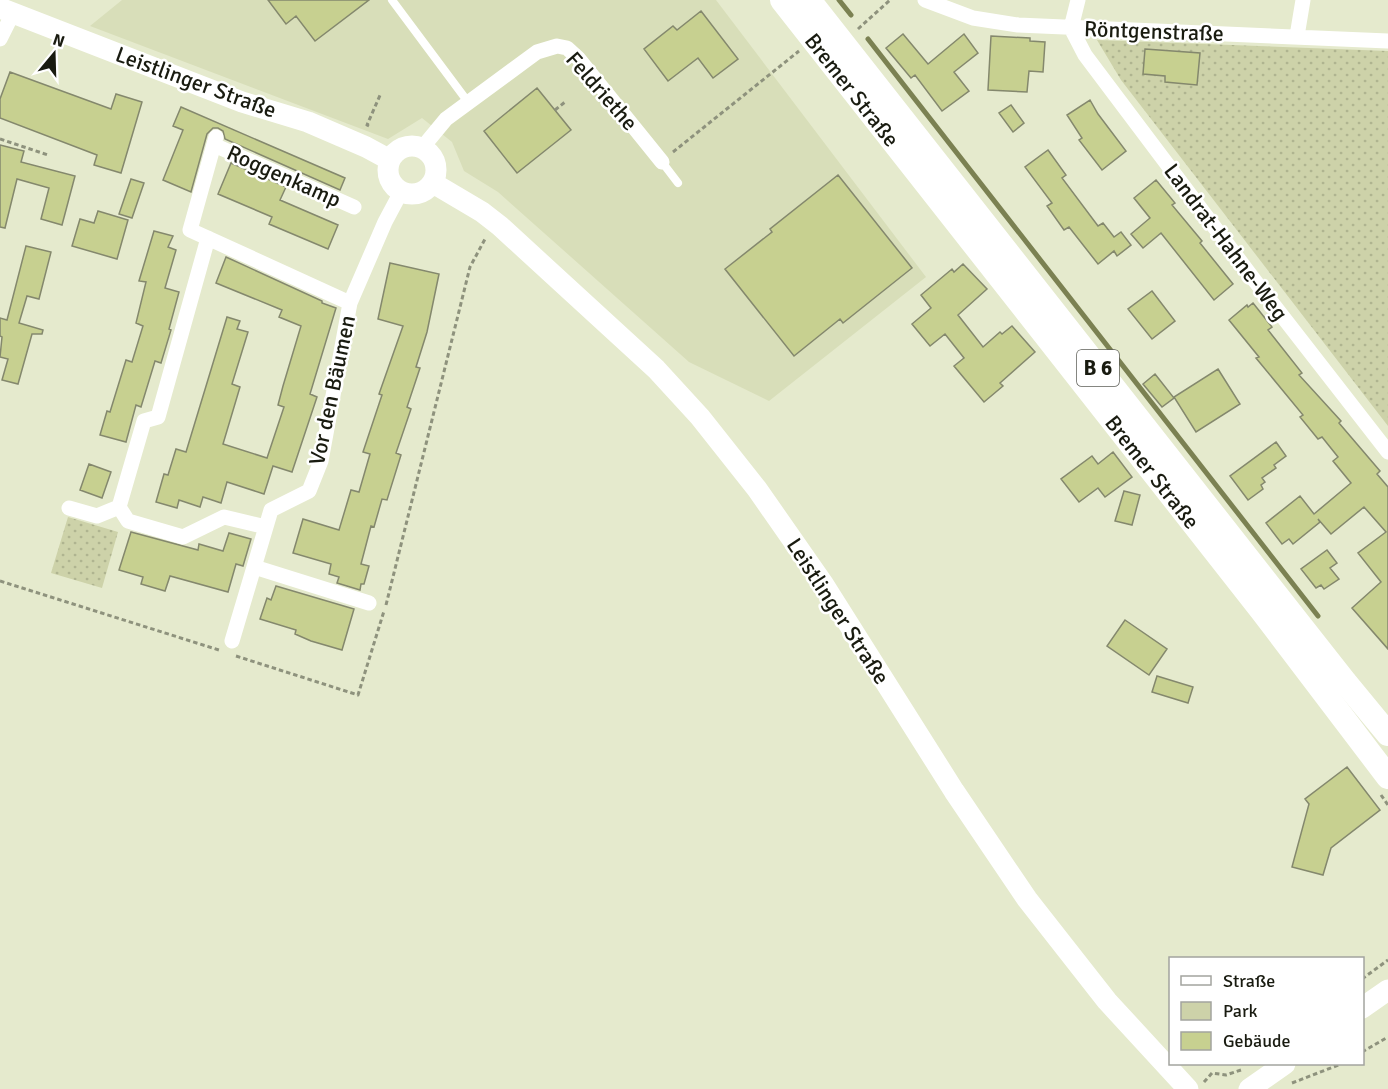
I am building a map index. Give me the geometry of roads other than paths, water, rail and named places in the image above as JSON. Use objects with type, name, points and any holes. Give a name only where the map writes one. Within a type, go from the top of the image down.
[{"type":"main road","name":"Bremer Straße","points":[[782,0],[1262,611],[1388,777]]},
{"type":"main road","name":"Bremer Straße","points":[[809,0],[1388,734]]},
{"type":"street","name":"Röntgenstraße","points":[[925,0],[973,18],[1018,25],[1388,41]]},
{"type":"street","points":[[1071,28],[1078,0]]},
{"type":"street","points":[[1297,36],[1303,0]]},
{"type":"street","points":[[0,39],[7,10]]},
{"type":"street","name":"Leistlinger Straße","points":[[7,10],[242,102],[308,122],[390,160]]},
{"type":"street","name":"Landrat-Hahne-Weg","points":[[1071,28],[1085,55],[1255,281],[1388,452]]},
{"type":"street","name":"Feldriethe","points":[[422,148],[446,119],[468,102],[537,52],[557,46],[567,48],[578,58],[662,162]]},
{"type":"street","name":"Roggenkamp","points":[[350,303],[190,230],[215,141],[354,207]]},
{"type":"street","points":[[406,146],[422,148],[429,152],[437,167],[437,175],[433,183],[419,194],[401,192],[388,175],[390,160],[406,146]]},
{"type":"street","name":"Leistlinger Straße","points":[[433,183],[482,212],[500,226],[656,369],[700,417],[757,489],[824,585],[954,791],[1027,899],[1107,1001],[1188,1089]]},
{"type":"street","name":"Vor den Bäumen","points":[[231,648],[271,510],[309,491],[321,461],[350,303],[385,222],[401,192]]},
{"type":"street","points":[[69,508],[98,516],[118,507],[144,421],[158,417],[208,238]]},
{"type":"street","points":[[118,507],[128,521],[183,537],[225,517],[266,527]]},
{"type":"street","points":[[254,567],[369,603]]},
{"type":"street","points":[[1364,1007],[1388,990]]},
{"type":"street","points":[[1250,1089],[1284,1065]]},
{"type":"lane","points":[[392,0],[468,102]]},
{"type":"lane","points":[[662,162],[678,183]]},
{"type":"waterway","points":[[839,0],[851,15]]},
{"type":"waterway","points":[[868,39],[1318,616]]}]
